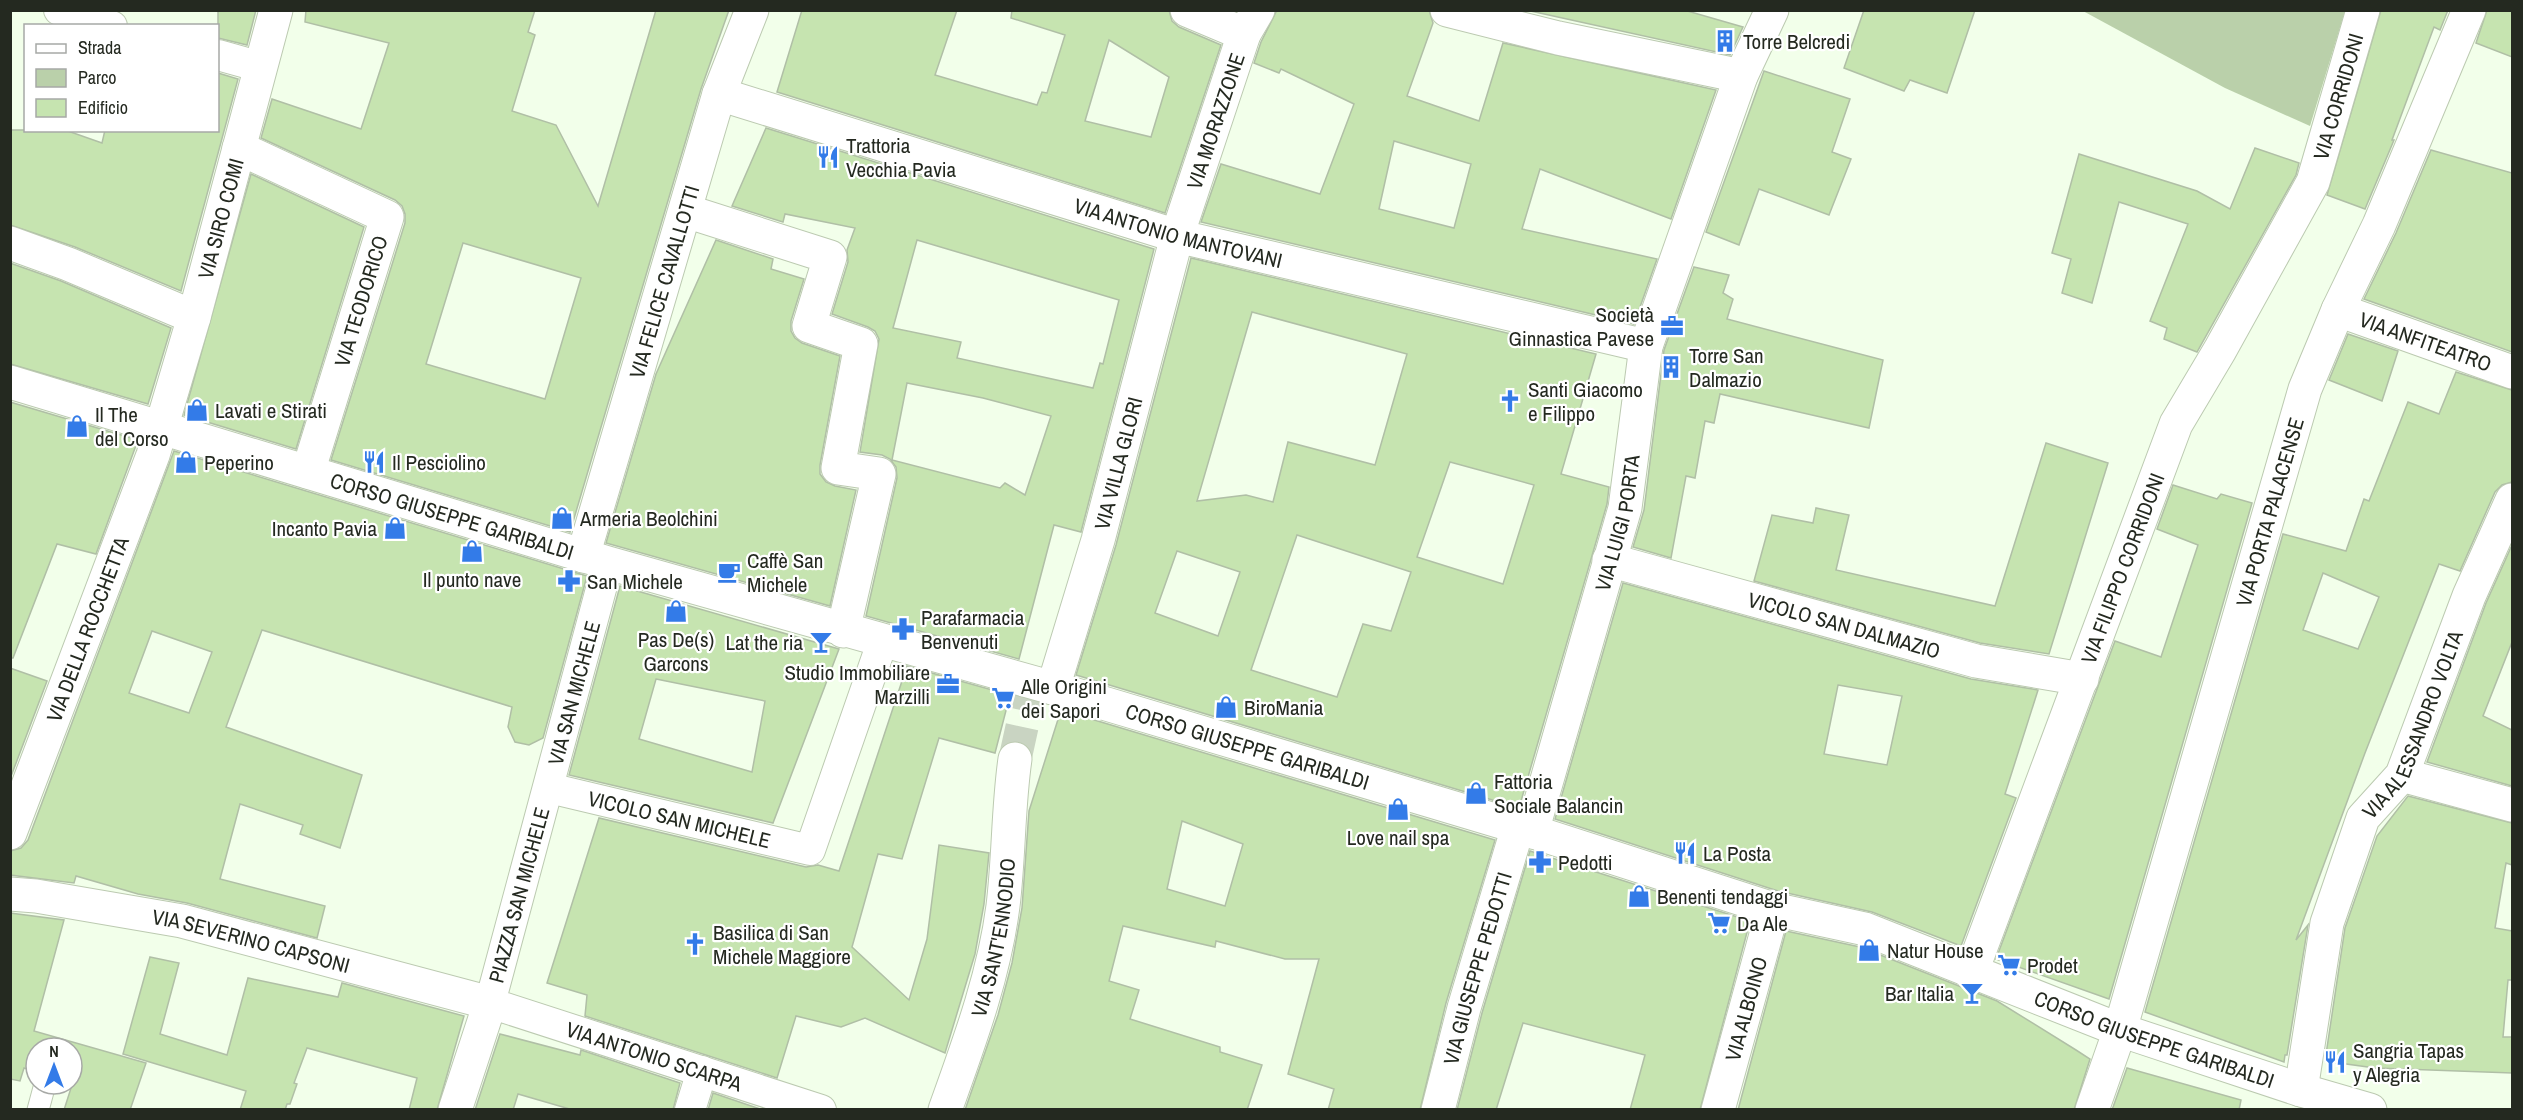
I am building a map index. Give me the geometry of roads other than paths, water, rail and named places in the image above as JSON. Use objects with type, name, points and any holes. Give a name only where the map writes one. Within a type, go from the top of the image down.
[{"type":"street","points":[[59,10],[105,24]]},
{"type":"street","name":"VIA SIRO COMI","points":[[161,426],[194,317],[276,10]]},
{"type":"street","name":"VIA FELICE CAVALLOTTI","points":[[595,560],[686,210],[719,94],[752,10]]},
{"type":"street","points":[[1187,10],[1251,22]]},
{"type":"street","points":[[1447,10],[1558,38],[1741,76]]},
{"type":"street","name":"VIA LUIGI PORTA","points":[[1525,830],[1625,508],[1646,346],[1741,76],[1772,10]]},
{"type":"street","name":"VIA CORRIDONI","points":[[2313,182],[2363,10]]},
{"type":"street","name":"VIA PORTA PALACENSE","points":[[2092,1110],[2120,1030],[2305,389],[2338,310],[2379,225],[2469,10]]},
{"type":"street","name":"VIA MORAZZONE","points":[[1178,236],[1251,22]]},
{"type":"street","points":[[219,55],[261,67]]},
{"type":"street","name":"VIA ANTONIO MANTOVANI","points":[[719,94],[1178,236],[1646,346]]},
{"type":"street","name":"VIA TEODORICO","points":[[239,148],[387,217],[308,472]]},
{"type":"street","name":"VIA FILIPPO CORRIDONI","points":[[1972,971],[2176,424],[2220,350],[2313,182]]},
{"type":"street","points":[[686,210],[830,257],[809,326],[861,344],[838,468],[879,474],[843,631]]},
{"type":"street","name":"VIA VILLA GLORI","points":[[1038,688],[1098,540],[1178,236]]},
{"type":"street","points":[[10,243],[68,264],[194,317]]},
{"type":"street","name":"VIA ANFITEATRO","points":[[2338,310],[2512,372]]},
{"type":"street","name":"CORSO GIUSEPPE GARIBALDI","points":[[10,382],[161,426],[595,560],[843,631],[883,640],[1038,688],[1525,830],[1773,909],[1865,929],[2300,1100],[2370,1110]]},
{"type":"street","name":"VIA DELLA ROCCHETTA","points":[[10,833],[153,455],[161,426]]},
{"type":"street","name":"VIA ALESSANDRO VOLTA","points":[[2300,1100],[2327,923],[2363,818],[2402,775],[2469,596],[2512,500]]},
{"type":"street","name":"VIA SAN MICHELE","points":[[549,788],[595,560]]},
{"type":"street","name":"VICOLO SAN DALMAZIO","points":[[1610,560],[1976,661],[2082,679]]},
{"type":"street","name":"VICOLO SAN MICHELE","points":[[549,788],[810,850],[883,640]]},
{"type":"street","name":"VIA SANT'ENNODIO","points":[[945,1110],[976,1023],[990,971],[1003,906],[1015,759]]},
{"type":"street","points":[[2402,775],[2512,805]]},
{"type":"street","name":"PIAZZA SAN MICHELE","points":[[490,1003],[549,788]]},
{"type":"street","name":"VIA GIUSEPPE PEDOTTI","points":[[1438,1110],[1464,1008],[1525,830]]},
{"type":"street","name":"VIA SEVERINO CAPSONI","points":[[10,894],[36,896],[182,921],[490,1003]]},
{"type":"street","name":"VIA ALBOINO","points":[[1718,1110],[1773,909]]},
{"type":"street","points":[[455,1110],[490,1003]]},
{"type":"street","name":"VIA ANTONIO SCARPA","points":[[490,1003],[821,1110]]},
{"type":"street","points":[[690,1110],[702,1071]]},
{"type":"tunnel","points":[[1015,759],[1029,695]]},
{"type":"place","name":"Torre Belcredi","points":[[1725,41]]},
{"type":"place","name":"Trattoria Vecchia Pavia","points":[[828,157]]},
{"type":"place","name":"Società Ginnastica Pavese","points":[[1672,326]]},
{"type":"place","name":"Torre San Dalmazio","points":[[1671,367]]},
{"type":"place","name":"Santi Giacomo e Filippo","points":[[1510,401]]},
{"type":"place","name":"Lavati e Stirati","points":[[197,410]]},
{"type":"place","name":"Il The del Corso","points":[[77,426]]},
{"type":"place","name":"Peperino","points":[[186,462]]},
{"type":"place","name":"Il Pesciolino","points":[[374,462]]},
{"type":"place","name":"Armeria Beolchini","points":[[562,518]]},
{"type":"place","name":"Incanto Pavia","points":[[395,528]]},
{"type":"place","name":"Il punto nave","points":[[472,551]]},
{"type":"place","name":"Caffè San Michele","points":[[729,572]]},
{"type":"place","name":"San Michele","points":[[569,581]]},
{"type":"place","name":"Pas De(s) Garcons","points":[[676,611]]},
{"type":"place","name":"Parafarmacia Benvenuti","points":[[903,629]]},
{"type":"place","name":"Lat the ria","points":[[821,642]]},
{"type":"place","name":"Studio Immobiliare Marzilli","points":[[948,684]]},
{"type":"place","name":"Alle Origini dei Sapori","points":[[1003,698]]},
{"type":"place","name":"BiroMania","points":[[1226,707]]},
{"type":"place","name":"Fattoria Sociale Balancin","points":[[1476,793]]},
{"type":"place","name":"Love nail spa","points":[[1398,809]]},
{"type":"place","name":"La Posta","points":[[1685,853]]},
{"type":"place","name":"Pedotti","points":[[1540,862]]},
{"type":"place","name":"Benenti tendaggi","points":[[1639,896]]},
{"type":"place","name":"Da Ale","points":[[1719,923]]},
{"type":"place","name":"Basilica di San Michele Maggiore","points":[[695,944]]},
{"type":"place","name":"Natur House","points":[[1869,950]]},
{"type":"place","name":"Prodet","points":[[2009,965]]},
{"type":"place","name":"Bar Italia","points":[[1972,993]]},
{"type":"place","name":"Sangria Tapas y Alegria","points":[[2335,1062]]}]
